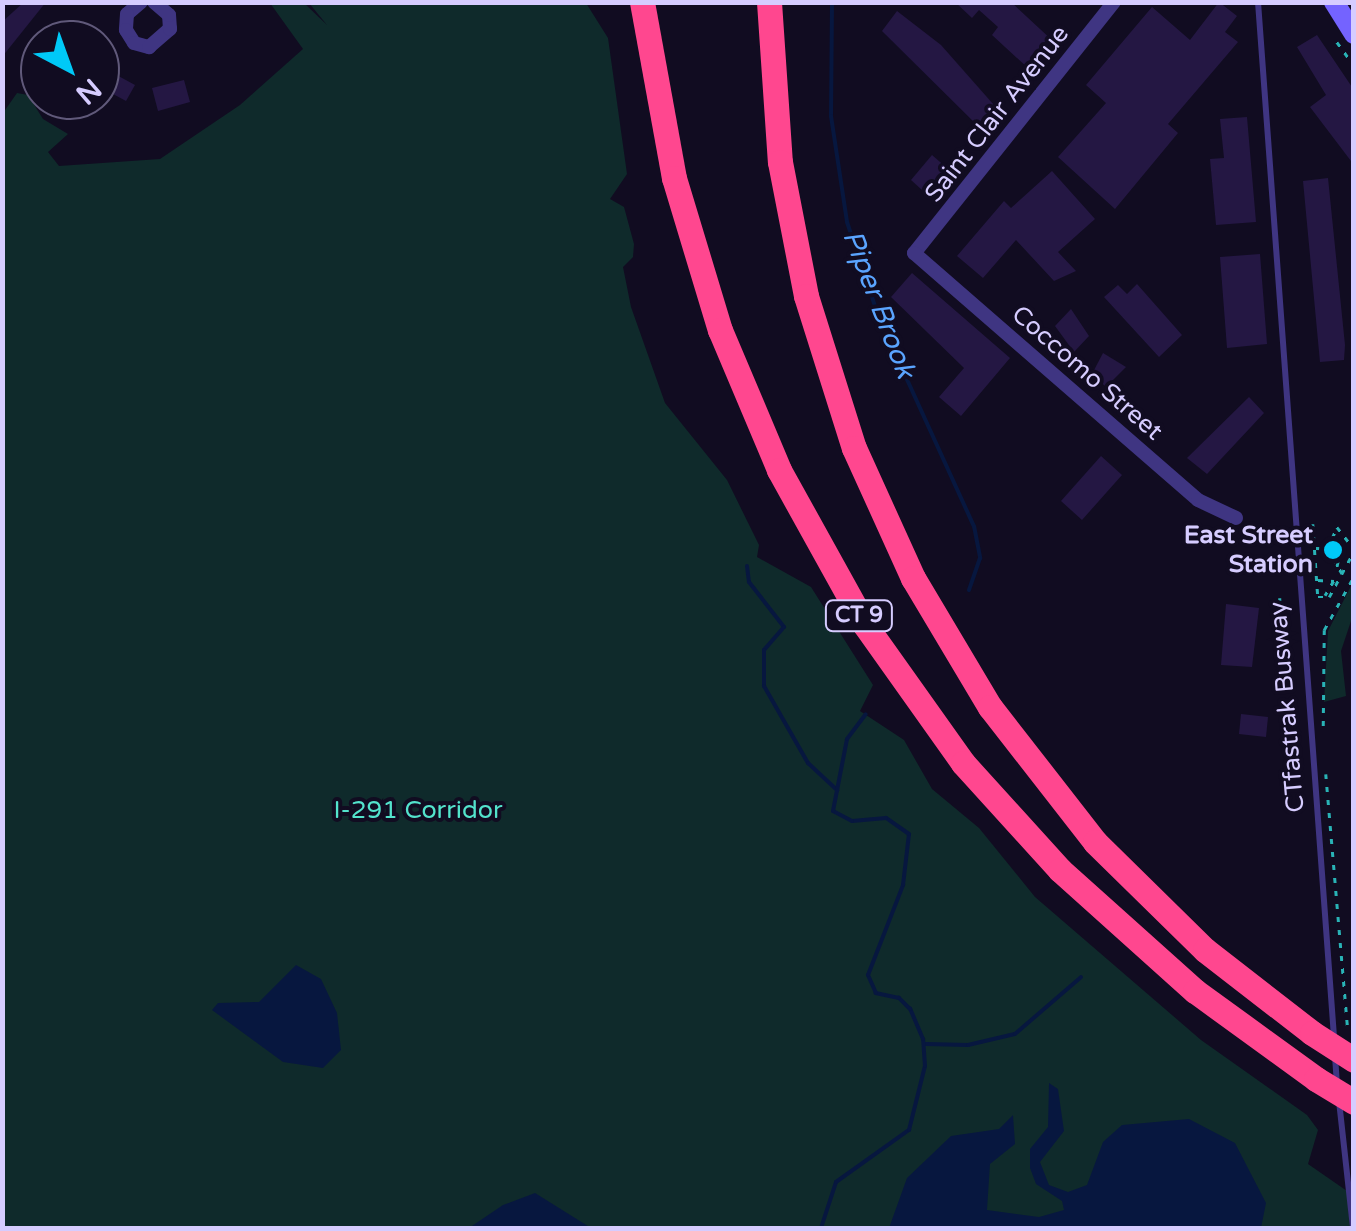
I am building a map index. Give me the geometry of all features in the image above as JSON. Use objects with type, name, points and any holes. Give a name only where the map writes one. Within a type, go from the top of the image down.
[{"type":"highway","name":"CT 9","points":[[642,2],[670,160],[720,330],[778,470],[865,625],[963,763],[1048,857],[1195,992],[1354,1102]]},
{"type":"highway","name":"CT 9","points":[[769,2],[780,162],[813,324],[860,465],[913,578],[990,707],[1095,842],[1205,950],[1312,1033],[1354,1060]]},
{"type":"main road","points":[[1334,2],[1354,34]]},
{"type":"street","points":[[141,2],[127,14],[126,30],[134,43],[150,47],[170,29],[168,15],[154,2]]},
{"type":"street","name":"Saint Clair Avenue","points":[[914,253],[1114,2]]},
{"type":"street","name":"Coccomo Street","points":[[914,253],[1198,500],[1236,518]]},
{"type":"lane","name":"CTfastrak Busway","points":[[1258,2],[1302,658],[1352,1228]]},
{"type":"path","points":[[1354,489],[1354,498]]},
{"type":"path","points":[[1313,524],[1318,597],[1324,597]]},
{"type":"path","points":[[1342,574],[1327,548],[1337,527],[1352,548]]},
{"type":"path","points":[[1315,548],[1352,548]]},
{"type":"path","points":[[1324,597],[1342,574],[1352,548]]},
{"type":"path","points":[[1336,569],[1342,551]]},
{"type":"path","points":[[1323,738],[1324,630],[1354,576]]},
{"type":"path","points":[[1317,580],[1334,581],[1324,597]]},
{"type":"path","points":[[1280,598],[1281,670]]},
{"type":"path","points":[[1326,770],[1348,1033]]},
{"type":"green space","name":"I-291 Corridor","points":[[270,3],[304,3],[327,25],[309,3],[586,3],[608,38],[627,174],[610,199],[624,207],[634,244],[633,257],[623,267],[631,307],[665,403],[727,480],[759,545],[757,557],[811,587],[873,685],[860,711],[904,740],[932,789],[979,828],[1035,897],[1201,1040],[1307,1115],[1318,1130],[1308,1164],[1347,1191],[1350,1228],[3,1228],[3,113],[20,94],[20,120],[45,120],[68,134],[48,152],[59,166],[160,159],[240,105],[303,49]]},
{"type":"green space","points":[[1353,582],[1353,615],[1341,651],[1346,696],[1324,702],[1328,631]]},
{"type":"water","points":[[296,965],[321,979],[337,1013],[341,1050],[323,1068],[283,1062],[212,1010],[218,1003],[259,1002]]},
{"type":"water","points":[[1049,1083],[1058,1089],[1064,1131],[1040,1162],[1049,1185],[1068,1192],[1087,1185],[1103,1142],[1122,1125],[1189,1119],[1235,1143],[1266,1203],[1261,1228],[889,1228],[907,1178],[951,1136],[999,1129],[1013,1115],[1015,1144],[990,1164],[987,1210],[1039,1217],[1064,1210],[1062,1201],[1036,1184],[1030,1168],[1030,1149],[1048,1127]]},
{"type":"water","points":[[535,1193],[591,1228],[469,1228],[503,1205]]},
{"type":"building","points":[[24,2],[46,2],[32,20],[20,20],[20,34],[2,57],[2,22]]},
{"type":"building","points":[[955,2],[1011,2],[1054,42],[1029,69],[992,35],[998,27],[979,10],[972,18]]},
{"type":"building","points":[[1219,2],[1237,16],[1225,32],[1238,42],[1168,124],[1178,133],[1115,209],[1058,157],[1106,103],[1086,85],[1152,7],[1190,40]]},
{"type":"building","points":[[897,11],[941,45],[1001,113],[982,130],[882,31]]},
{"type":"building","points":[[1317,35],[1354,90],[1354,165],[1310,107],[1326,95],[1297,47]]},
{"type":"building","points":[[120,77],[135,85],[126,101],[120,98]]},
{"type":"building","points":[[184,80],[190,102],[158,111],[152,88]]},
{"type":"building","points":[[1247,117],[1256,222],[1216,225],[1210,159],[1224,158],[1220,119]]},
{"type":"building","points":[[932,155],[955,175],[933,200],[911,180]]},
{"type":"building","points":[[1052,171],[1095,219],[1058,252],[1076,271],[1054,281],[1016,240],[983,278],[957,256],[1004,201],[1011,208]]},
{"type":"building","points":[[1328,178],[1345,345],[1344,360],[1320,362],[1303,181]]},
{"type":"building","points":[[1260,254],[1267,344],[1227,348],[1220,257]]},
{"type":"building","points":[[912,273],[1010,358],[961,416],[939,397],[964,368],[891,297]]},
{"type":"building","points":[[1137,284],[1182,335],[1159,357],[1104,297],[1118,285],[1127,294]]},
{"type":"building","points":[[1071,309],[1089,336],[1074,352],[1055,326]]},
{"type":"building","points":[[1103,353],[1126,367],[1106,387],[1092,374]]},
{"type":"building","points":[[1249,397],[1264,413],[1207,474],[1187,458]]},
{"type":"building","points":[[1101,456],[1122,475],[1082,520],[1061,501]]},
{"type":"building","points":[[1226,604],[1259,608],[1252,667],[1221,665]]},
{"type":"building","points":[[1241,714],[1268,717],[1266,737],[1239,734]]},
{"type":"waterway","name":"Piper Brook","points":[[832,2],[831,116],[847,222],[879,318],[974,526],[980,558],[969,590]]},
{"type":"waterway","points":[[747,566],[749,582],[784,627],[764,650],[764,686],[808,763],[837,790]]},
{"type":"waterway","name":"Piper Brook","points":[[821,1228],[836,1182],[909,1130],[925,1066],[923,1039],[910,1009],[899,998],[876,993],[868,975],[903,885],[909,834],[886,818],[852,821],[833,811],[847,739],[866,714]]},
{"type":"waterway","points":[[926,1044],[968,1045],[1015,1034],[1081,977]]},
{"type":"place","name":"East Street Station","points":[[1333,550]]}]
